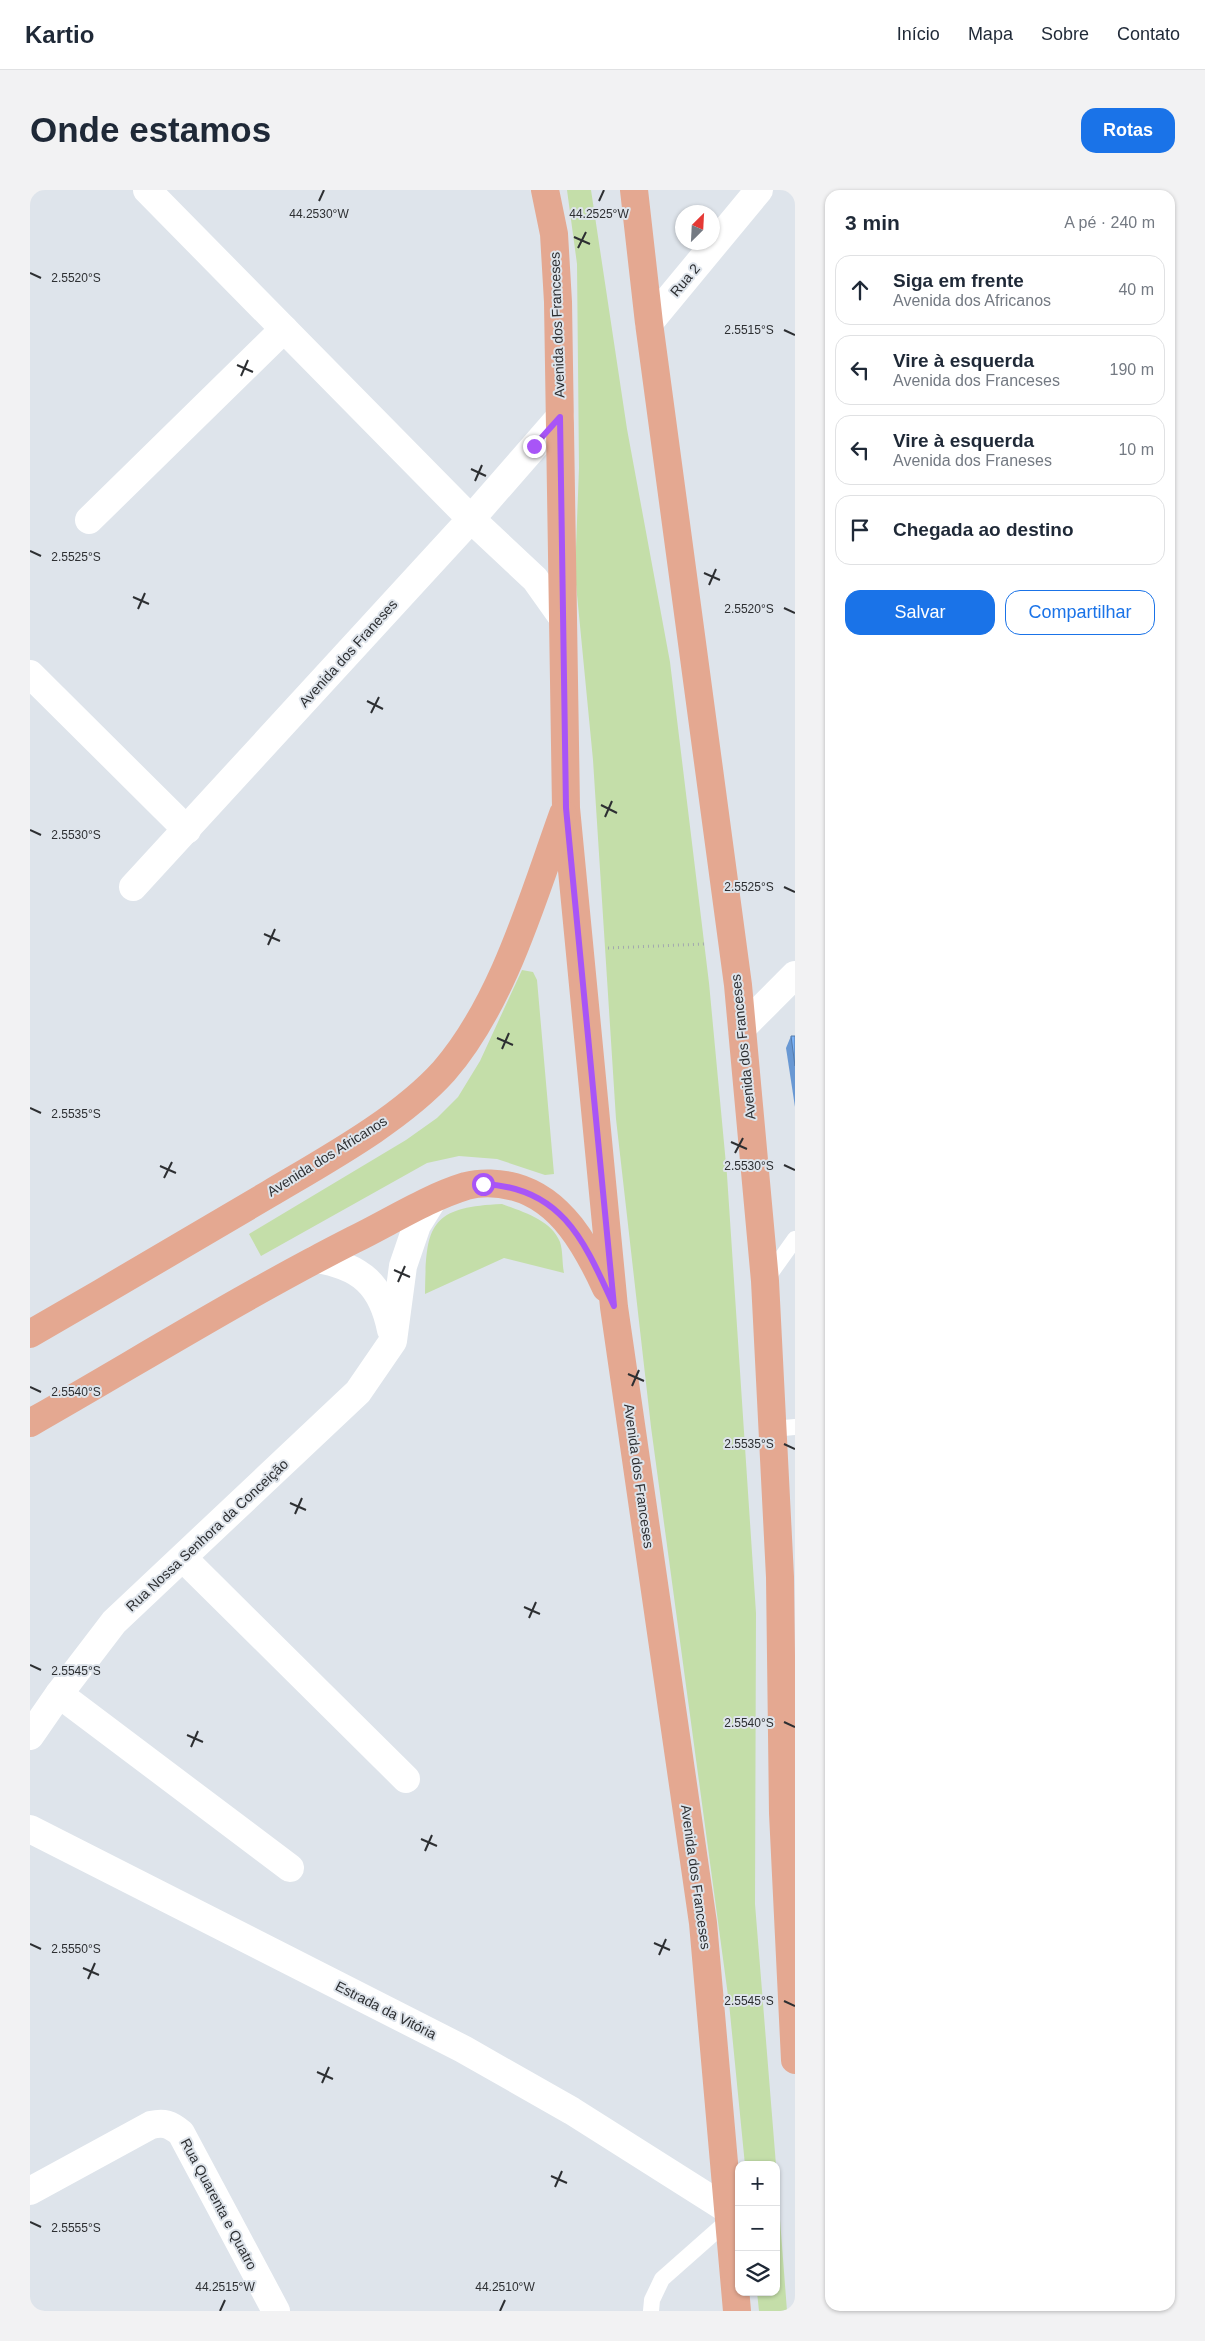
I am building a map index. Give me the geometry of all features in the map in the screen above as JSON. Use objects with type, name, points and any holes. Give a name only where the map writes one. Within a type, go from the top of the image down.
[{"type":"main road","points":[[535,190],[554,234]]},
{"type":"main road","name":"Avenida dos Franceses","points":[[544,190],[554,234],[558,302],[566,808],[614,1306],[703,1923],[738,2311]]},
{"type":"main road","name":"Avenida dos Franceses","points":[[634,190],[649,323],[732,943],[742,1028],[765,1281],[784,1428],[780,1578],[783,1813],[795,2060]]},
{"type":"main road","name":"Avenida dos Africanos","points":[[30,1334],[349,1146],[403,1107],[444,1071],[472,1031],[499,982],[520,934],[566,808]]},
{"type":"main road","points":[[30,1423],[316,1259],[466,1186],[483,1184],[515,1187],[543,1200],[580,1238],[614,1306]]},
{"type":"street","points":[[147,190],[471,519],[535,579],[562,616]]},
{"type":"street","name":"Rua 2","points":[[649,323],[759,190]]},
{"type":"street","points":[[89,520],[284,329]]},
{"type":"street","name":"Avenida dos Franeses","points":[[133,887],[471,519],[560,417]]},
{"type":"street","points":[[30,674],[187,830]]},
{"type":"street","points":[[742,1028],[795,975]]},
{"type":"street","name":"Rua Nossa Senhora da Conceição","points":[[30,1736],[59,1694],[114,1622],[358,1392],[393,1341],[403,1266],[417,1225],[432,1201]]},
{"type":"street","points":[[316,1259],[344,1266],[365,1278],[374,1286],[385,1307],[393,1341]]},
{"type":"street","points":[[183,1558],[406,1779]]},
{"type":"street","points":[[59,1694],[290,1868]]},
{"type":"street","name":"Estrada da Vitória","points":[[30,1829],[463,2050],[572,2111],[730,2215]]},
{"type":"street","name":"Rua Quarenta e Quatro","points":[[30,2191],[151,2125],[163,2123],[172,2126],[181,2133],[275,2311]]},
{"type":"lane","points":[[765,1281],[795,1239]]},
{"type":"lane","points":[[651,2311],[652,2300],[662,2279],[730,2215]]},
{"type":"path","points":[[579,949],[732,943]]},
{"type":"green space","points":[[567,190],[591,190],[627,429],[670,662],[709,983],[727,1175],[756,1613],[755,1904],[776,2161],[745,2161],[729,2003],[651,1427],[616,1119],[593,760],[575,574],[579,468],[577,264]]},
{"type":"green space","points":[[522,970],[533,972],[537,980],[554,1174],[545,1175],[497,1159],[459,1156],[427,1163],[261,1256],[249,1234],[406,1140],[437,1118],[458,1097],[480,1061]]},
{"type":"green space","points":[[502,1204],[535,1217],[556,1234],[562,1249],[564,1273],[504,1258],[425,1294],[427,1252],[430,1237],[436,1225],[445,1216],[459,1210]]},
{"type":"green space","points":[[780,2219],[787,2311],[759,2311],[757,2296],[780,2296]]},
{"type":"building","points":[[791,1036],[795,1036],[795,1066]]},
{"type":"route","points":[[483,1184],[515,1187],[543,1200],[554,1209],[580,1238],[614,1306],[566,808],[560,417],[534,446]]}]
